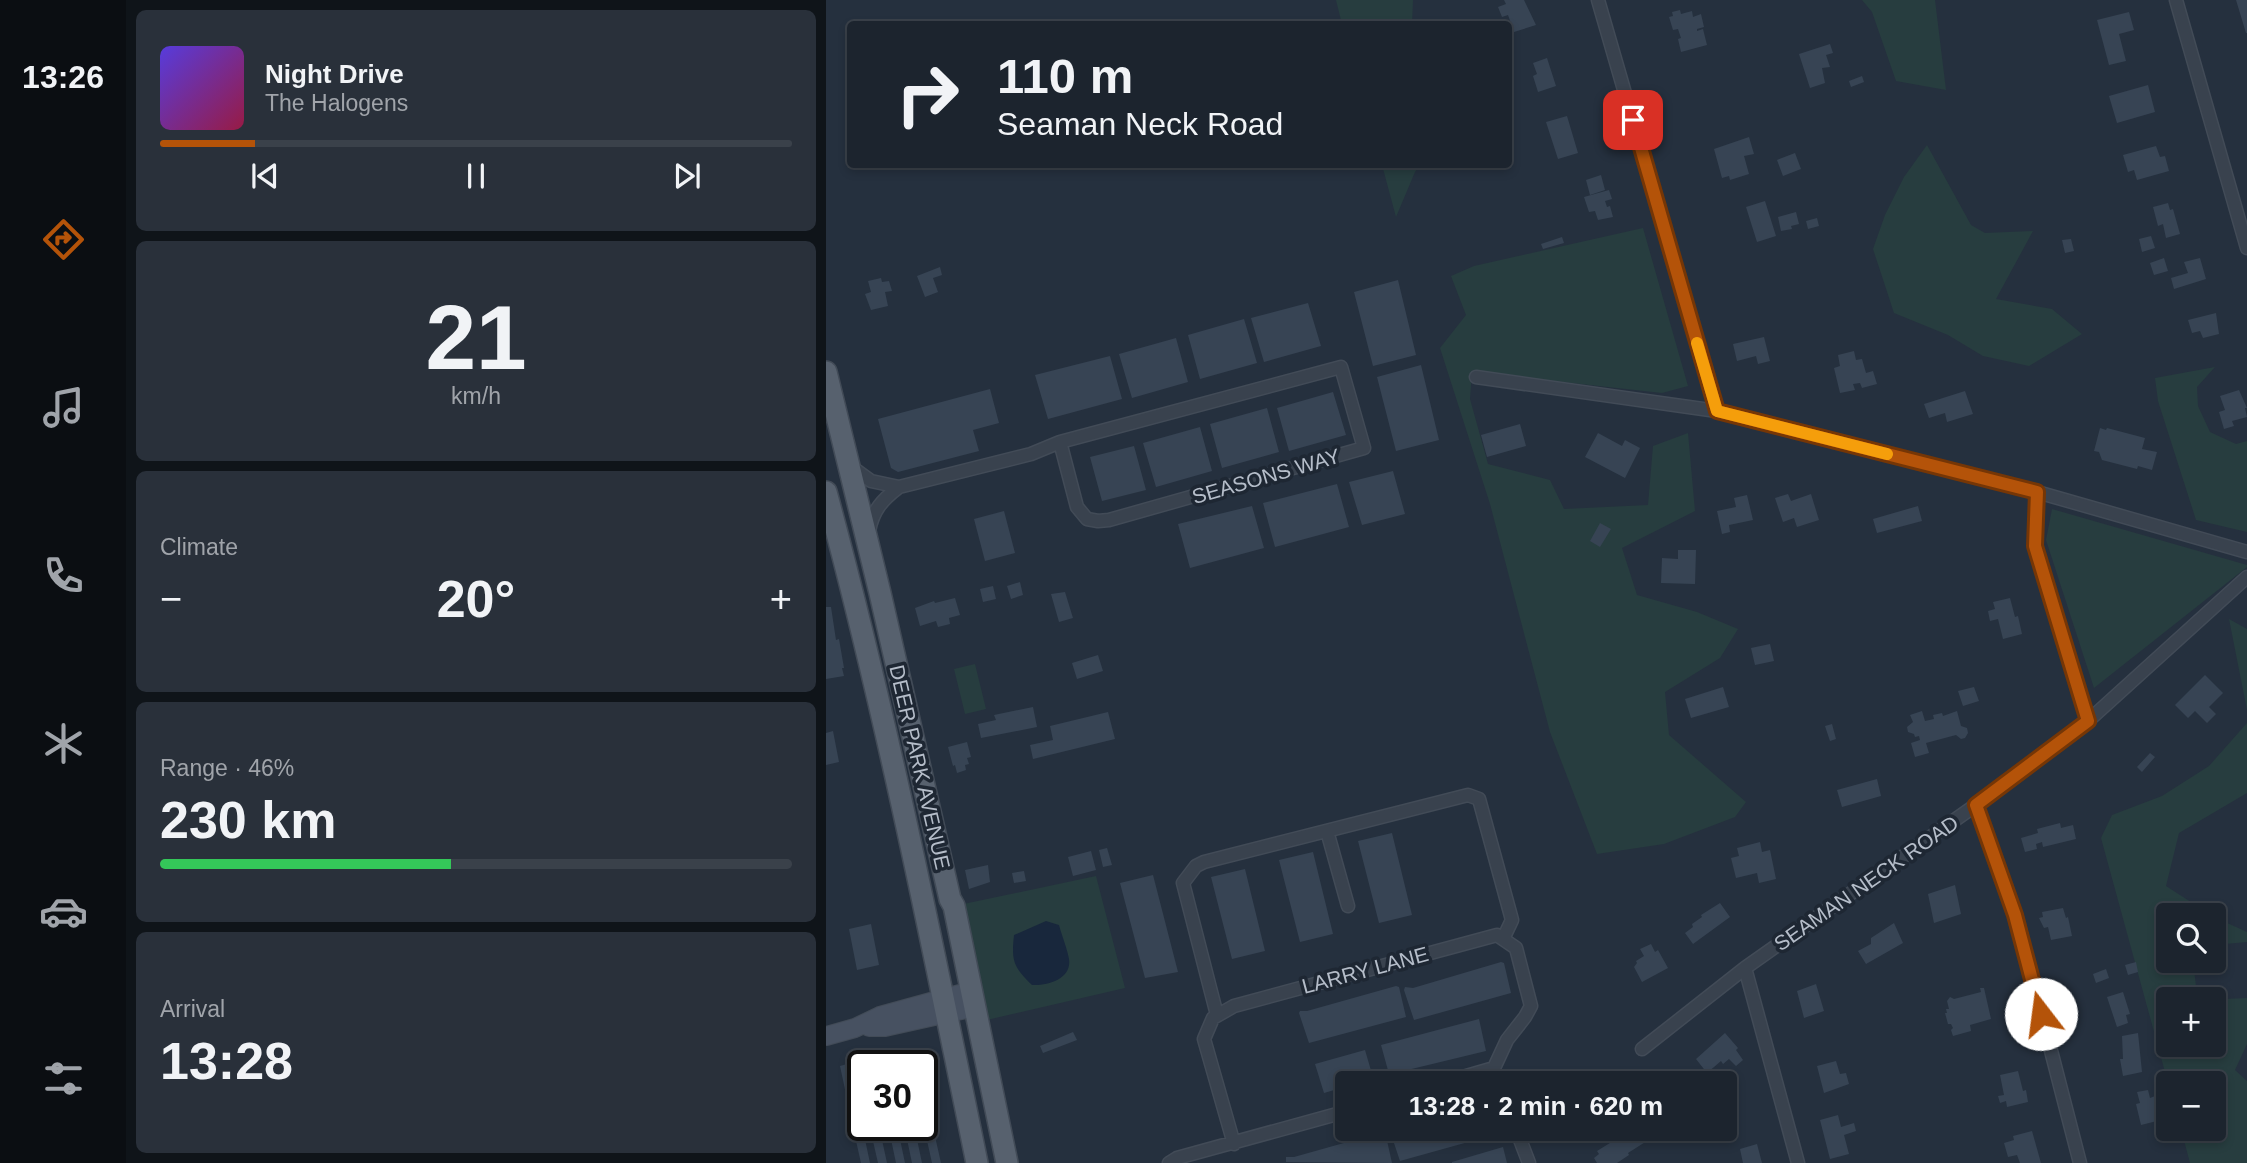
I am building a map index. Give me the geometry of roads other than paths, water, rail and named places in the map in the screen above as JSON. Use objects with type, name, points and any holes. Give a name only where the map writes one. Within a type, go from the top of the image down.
[{"type":"main road","name":"DEER PARK AVENUE","points":[[826,372],[950,899],[954,906],[1007,1163]]},
{"type":"main road","name":"DEER PARK AVENUE","points":[[826,492],[859,618],[977,1163]]},
{"type":"street","points":[[1598,0],[1717,411]]},
{"type":"street","points":[[2176,0],[2247,248]]},
{"type":"street","name":"SEASONS WAY","points":[[899,487],[1031,454],[1060,442],[1341,367],[1364,448],[1098,521],[1087,519],[1077,507],[1060,442]]},
{"type":"street","points":[[1476,377],[1717,411],[2037,492],[2247,552]]},
{"type":"street","points":[[849,465],[871,481],[899,487]]},
{"type":"street","points":[[867,538],[876,509],[883,499],[899,487]]},
{"type":"street","points":[[2037,492],[2035,546],[2088,721]]},
{"type":"street","name":"SEAMAN NECK ROAD","points":[[1642,1049],[1745,968],[1976,805],[2088,721],[2247,577]]},
{"type":"street","points":[[1234,1144],[1204,1039],[1217,1015],[1183,883],[1196,866],[1204,862],[1468,795],[1479,799],[1511,920],[1503,939],[1516,948],[1531,1006],[1507,1040],[1495,1071]]},
{"type":"street","points":[[1976,805],[2015,915],[2080,1163]]},
{"type":"street","points":[[1327,831],[1348,906]]},
{"type":"street","name":"LARRY LANE","points":[[1217,1015],[1234,1006],[1476,940],[1497,935],[1503,939]]},
{"type":"street","points":[[1745,968],[1798,1163]]},
{"type":"street","points":[[826,1036],[855,1028],[880,1016],[973,999]]},
{"type":"street","points":[[1484,1071],[1494,1068]]},
{"type":"street","points":[[1169,1163],[1177,1158],[1335,1115]]},
{"type":"street","points":[[1521,1141],[1529,1163]]},
{"type":"water","points":[[1046,921],[1059,925],[1069,966],[1067,972],[1058,980],[1032,985],[1015,963],[1014,935]]}]
